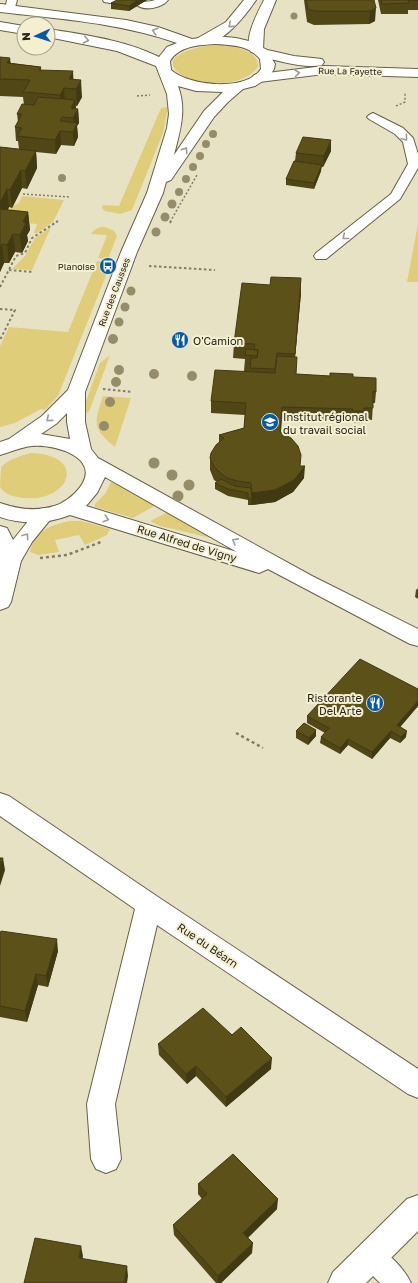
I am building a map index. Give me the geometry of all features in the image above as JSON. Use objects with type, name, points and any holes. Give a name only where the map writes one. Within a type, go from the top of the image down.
[{"type":"street","points":[[165,69],[164,59],[174,49],[198,42],[222,32],[234,23],[250,0]]},
{"type":"street","points":[[259,78],[268,68],[269,63],[267,58],[259,51],[256,33],[260,18],[270,0]]},
{"type":"street","points":[[6,6],[126,24],[198,42]]},
{"type":"street","points":[[0,26],[16,29]]},
{"type":"street","points":[[56,35],[100,43],[150,57],[182,83],[199,87],[217,88],[240,85]]},
{"type":"street","name":"Rue La Fayette","points":[[198,42],[237,42],[259,51],[294,60],[414,71]]},
{"type":"street","name":"Rue des Causses","points":[[69,508],[83,498],[92,486],[95,474],[87,457],[76,422],[76,392],[130,252],[155,193],[174,128],[176,114],[174,94],[165,69]]},
{"type":"street","name":"Rue La Fayette","points":[[240,85],[259,78],[324,70],[414,71]]},
{"type":"street","name":"Rue des Causses","points":[[155,193],[209,114],[223,99],[240,85]]},
{"type":"street","name":"Rue des Causses","points":[[6,446],[49,420],[76,392]]},
{"type":"street","name":"Rue Alfred de Vigny","points":[[6,446],[31,440],[50,440],[68,444],[87,457],[305,581],[418,638]]},
{"type":"street","points":[[0,510],[25,516],[44,515],[69,508]]},
{"type":"street","name":"Rue Alfred de Vigny","points":[[69,508],[305,581]]},
{"type":"street","points":[[0,602],[11,560],[24,538],[44,515]]},
{"type":"street","points":[[0,533],[11,560]]},
{"type":"street","name":"Rue du Béarn","points":[[0,803],[149,905],[418,1085]]},
{"type":"street","points":[[106,1159],[100,1104],[149,905]]},
{"type":"street","points":[[344,1283],[418,1210]]},
{"type":"lane","points":[[108,0],[124,2]]},
{"type":"lane","points":[[141,4],[153,5],[163,0]]},
{"type":"lane","points":[[321,256],[396,196],[414,164],[409,141],[398,131],[373,117]]},
{"type":"lane","points":[[372,1257],[398,1283]]},
{"type":"path","points":[[373,117],[405,102],[414,71]]},
{"type":"path","points":[[137,96],[152,94]]},
{"type":"path","points":[[23,194],[69,197]]},
{"type":"path","points":[[0,287],[16,256],[25,253],[32,238],[58,221]]},
{"type":"path","points":[[144,266],[215,270]]},
{"type":"path","points":[[9,270],[33,272]]},
{"type":"path","points":[[0,309],[15,310],[0,340]]},
{"type":"path","points":[[102,389],[132,392]]},
{"type":"path","points":[[34,559],[67,555],[94,546],[106,539]]},
{"type":"path","points":[[236,733],[263,748]]},
{"type":"shaded area","points":[[213,45],[234,47],[248,52],[257,60],[258,67],[251,74],[232,82],[209,83],[188,79],[180,74],[174,67],[173,62],[176,57],[183,53],[199,47]]},
{"type":"shaded area","points":[[168,107],[163,133],[132,210],[120,214],[105,211],[102,208],[103,205],[119,206],[161,108]]},
{"type":"shaded area","points":[[22,196],[64,200],[53,222],[37,233],[34,233],[37,224],[4,221],[11,207],[19,203]]},
{"type":"shaded area","points":[[418,224],[418,282],[407,282]]},
{"type":"shaded area","points":[[51,227],[32,270],[12,269],[25,256],[35,238]]},
{"type":"shaded area","points":[[105,227],[114,231],[117,236],[108,259],[98,258],[107,235],[91,234],[98,228]]},
{"type":"shaded area","points":[[97,261],[104,262],[100,272],[107,273],[58,396],[45,410],[41,409],[15,423],[0,427],[0,346],[9,327],[68,332]]},
{"type":"shaded area","points":[[110,355],[89,412],[84,414],[85,404],[100,363]]},
{"type":"shaded area","points":[[103,396],[131,398],[115,447],[102,435],[97,425],[98,413]]},
{"type":"shaded area","points":[[31,453],[49,456],[61,462],[66,469],[66,478],[61,486],[52,493],[40,498],[24,498],[7,494],[0,487],[1,467],[15,458]]},
{"type":"shaded area","points":[[111,482],[122,486],[156,505],[133,518],[95,507],[95,504],[105,494]]},
{"type":"shaded area","points":[[168,512],[215,539],[160,526],[150,521]]},
{"type":"shaded area","points":[[71,521],[81,521],[110,529],[107,535],[85,545],[79,535],[55,540],[59,552],[38,555],[30,552],[35,539],[45,530],[57,524]]},
{"type":"building","points":[[117,0],[138,0],[129,6],[111,3]]},
{"type":"building","points":[[306,0],[374,0],[376,8],[370,11],[315,11],[308,9]]},
{"type":"building","points":[[381,0],[408,0],[409,3],[382,4]]},
{"type":"building","points":[[0,57],[10,58],[7,63],[41,67],[39,70],[73,71],[69,79],[81,80],[76,89],[64,88],[60,95],[23,92],[30,80],[0,79]]},
{"type":"building","points":[[38,97],[75,100],[71,108],[78,109],[73,118],[62,117],[60,121],[77,123],[73,132],[60,131],[55,140],[17,136],[22,128],[15,127],[22,114],[17,114],[22,104],[34,105]]},
{"type":"building","points":[[303,137],[331,140],[324,156],[296,153]]},
{"type":"building","points":[[0,147],[36,151],[25,171],[21,170],[10,190],[7,189],[0,203]]},
{"type":"building","points":[[294,161],[322,165],[314,183],[286,179]]},
{"type":"building","points":[[0,209],[28,212],[23,222],[26,223],[20,235],[13,234],[7,245],[2,244],[0,249]]},
{"type":"building","points":[[271,277],[301,278],[295,354],[277,353],[275,369],[250,368],[251,358],[257,358],[258,350],[254,350],[255,344],[234,343],[242,283],[270,285]]},
{"type":"building","points":[[246,349],[258,350],[257,356],[245,355]]},
{"type":"building","points":[[277,356],[297,357],[296,374],[330,376],[330,373],[353,374],[353,377],[376,378],[376,392],[373,391],[373,408],[364,408],[364,411],[353,411],[353,409],[282,407],[280,432],[291,438],[298,446],[301,455],[300,466],[305,466],[294,480],[275,490],[252,493],[251,483],[227,478],[215,468],[210,458],[216,445],[224,438],[219,435],[244,428],[246,403],[211,401],[215,370],[275,373]]},
{"type":"building","points":[[221,479],[234,486],[251,488],[252,499],[248,498],[248,493],[228,489],[215,483]]},
{"type":"building","points":[[360,659],[418,689],[418,701],[397,725],[407,731],[401,737],[391,731],[372,752],[348,739],[340,748],[321,737],[329,728],[307,716]]},
{"type":"building","points":[[304,723],[316,730],[309,738],[296,731]]},
{"type":"building","points":[[0,858],[3,858],[0,867]]},
{"type":"building","points":[[1,931],[57,939],[46,976],[36,974],[25,1011],[0,1006]]},
{"type":"building","points":[[203,1008],[232,1035],[241,1027],[272,1058],[226,1097],[196,1066],[186,1074],[158,1044]]},
{"type":"building","points":[[233,1154],[278,1199],[243,1233],[253,1243],[218,1276],[173,1225],[207,1194],[198,1184]]},
{"type":"building","points":[[35,1238],[81,1246],[79,1258],[127,1266],[124,1283],[24,1283]]},
{"type":"place","name":"Planoise","points":[[108,266]]},
{"type":"place","name":"O'Camion","points":[[180,340]]},
{"type":"place","name":"Institut régional du travail social","points":[[270,422]]},
{"type":"place","name":"Ristorante Del Arte","points":[[375,703]]}]
